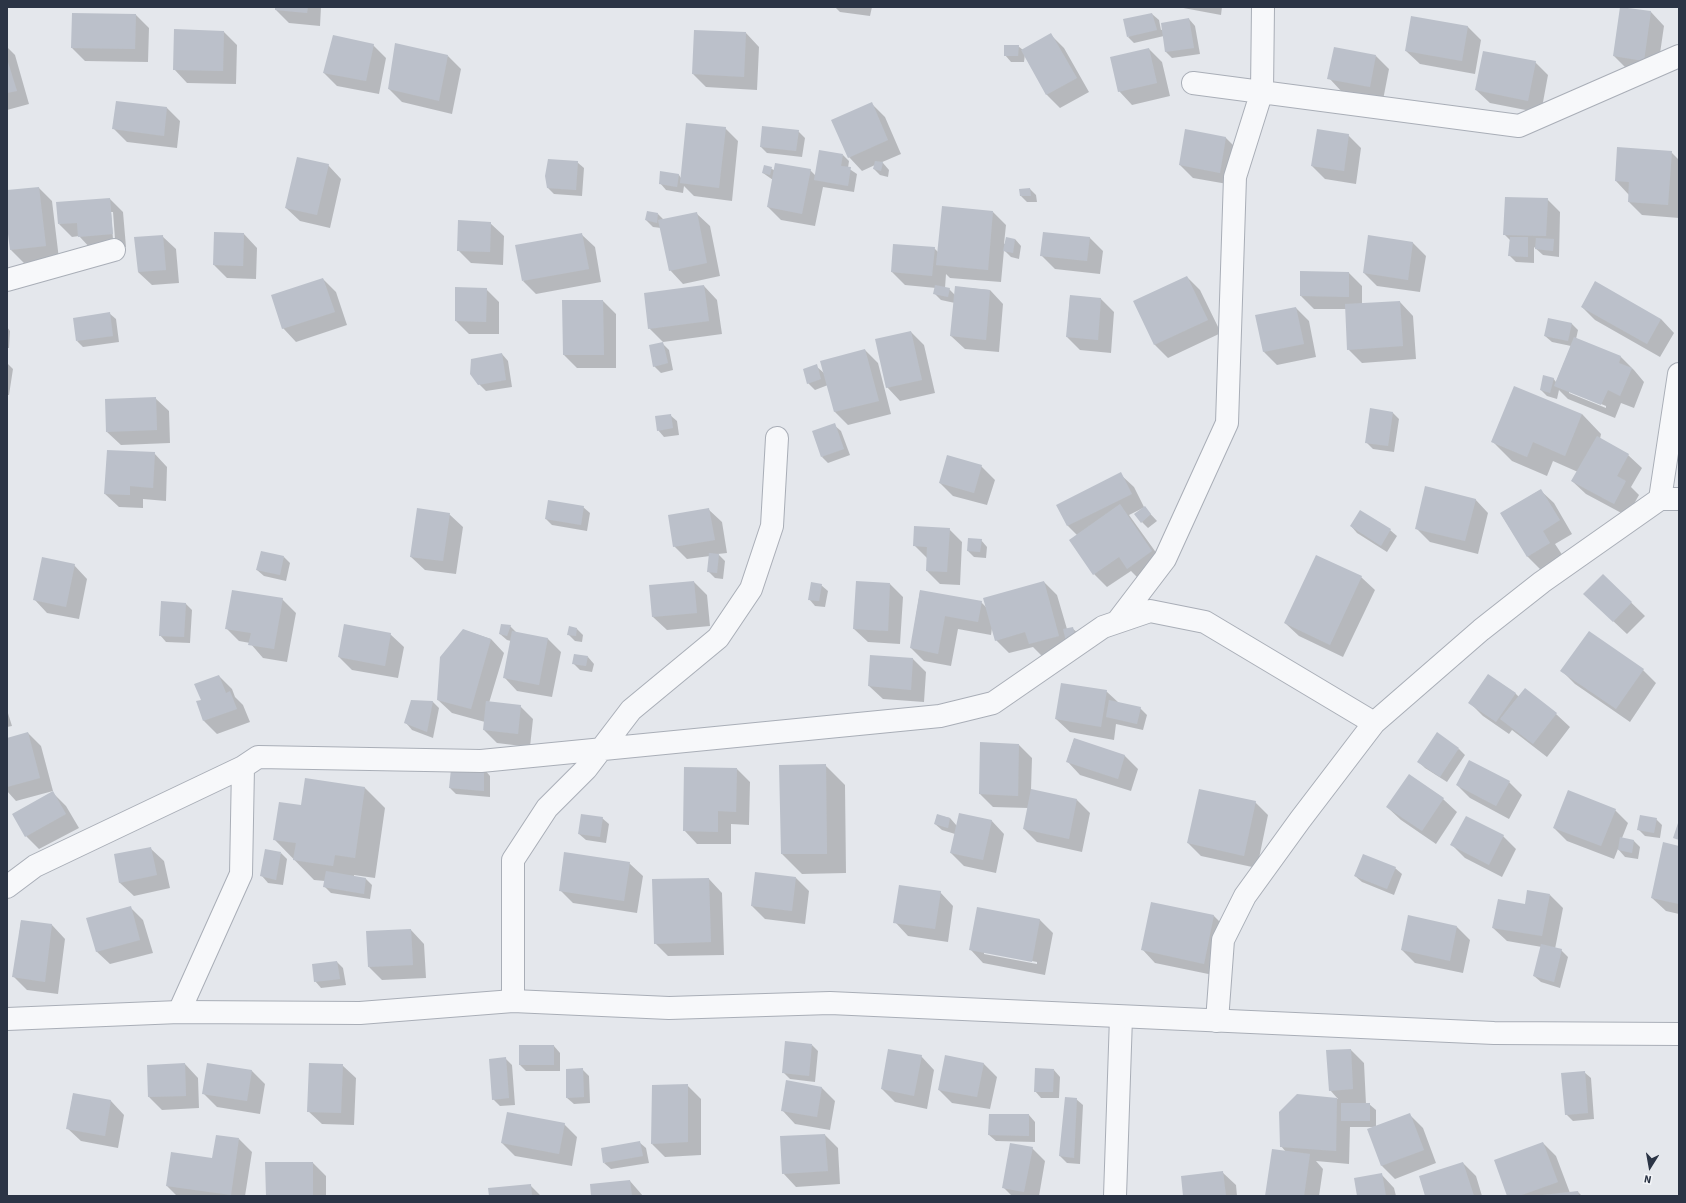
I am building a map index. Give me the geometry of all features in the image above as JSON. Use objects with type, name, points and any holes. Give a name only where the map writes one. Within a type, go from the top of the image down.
[{"type":"street","points":[[1117,622],[1165,559],[1227,423],[1235,177],[1262,91],[1263,7]]},
{"type":"street","points":[[1194,82],[1519,126],[1679,56]]},
{"type":"street","points":[[7,280],[114,250]]},
{"type":"street","points":[[1217,1021],[1223,940],[1245,896],[1300,820],[1374,723],[1481,630],[1542,582],[1669,499],[1679,374]]},
{"type":"street","points":[[513,1001],[513,860],[547,808],[586,769],[631,710],[718,638],[751,589],[772,526],[777,438]]},
{"type":"street","points":[[7,887],[35,866],[243,767],[258,757],[481,761],[948,714],[993,703],[1103,627],[1150,611],[1205,622],[1374,723]]},
{"type":"street","points":[[179,1012],[241,874],[243,767]]},
{"type":"street","points":[[7,1019],[179,1012],[360,1014],[513,1001],[670,1008],[830,1003],[1494,1033],[1679,1034]]},
{"type":"street","points":[[1115,1196],[1121,1017]]},
{"type":"building","points":[[275,7],[308,7],[307,13],[275,10]]},
{"type":"building","points":[[1620,7],[1651,11],[1644,61],[1613,56]]},
{"type":"building","points":[[72,13],[136,14],[135,49],[71,48]]},
{"type":"building","points":[[1152,13],[1157,30],[1127,37],[1123,19]]},
{"type":"building","points":[[1411,16],[1468,26],[1462,61],[1405,51]]},
{"type":"building","points":[[1189,18],[1194,48],[1165,52],[1161,23]]},
{"type":"building","points":[[174,29],[224,31],[223,71],[173,70]]},
{"type":"building","points":[[694,30],[746,32],[744,77],[692,74]]},
{"type":"building","points":[[1051,33],[1077,78],[1046,95],[1021,50]]},
{"type":"building","points":[[333,35],[374,44],[366,81],[323,73]]},
{"type":"building","points":[[395,43],[448,55],[439,101],[388,89]]},
{"type":"building","points":[[1004,45],[1019,45],[1018,56],[1004,56]]},
{"type":"building","points":[[1334,47],[1376,55],[1370,87],[1327,79]]},
{"type":"building","points":[[1149,48],[1157,83],[1118,92],[1110,57]]},
{"type":"building","points":[[1483,51],[1536,61],[1528,101],[1475,90]]},
{"type":"building","points":[[7,59],[17,91],[7,93]]},
{"type":"building","points":[[116,101],[167,107],[164,136],[112,129]]},
{"type":"building","points":[[872,102],[888,140],[848,158],[831,120]]},
{"type":"building","points":[[686,123],[726,127],[719,188],[680,183]]},
{"type":"building","points":[[762,126],[799,130],[796,151],[760,147]]},
{"type":"building","points":[[1185,129],[1226,137],[1220,173],[1179,165]]},
{"type":"building","points":[[1317,129],[1349,134],[1344,171],[1311,166]]},
{"type":"building","points":[[1617,147],[1672,151],[1668,205],[1628,202],[1629,182],[1615,181]]},
{"type":"building","points":[[819,150],[843,154],[841,166],[851,167],[848,186],[814,180]]},
{"type":"building","points":[[297,157],[329,164],[317,215],[285,208]]},
{"type":"building","points":[[548,159],[578,161],[576,190],[547,188],[545,176]]},
{"type":"building","points":[[875,161],[883,162],[881,171],[873,169]]},
{"type":"building","points":[[775,163],[811,169],[802,214],[767,207]]},
{"type":"building","points":[[764,165],[772,167],[770,175],[762,173]]},
{"type":"building","points":[[660,171],[679,174],[677,187],[659,184]]},
{"type":"building","points":[[39,187],[46,246],[10,250],[7,226],[7,190]]},
{"type":"building","points":[[1030,188],[1031,196],[1020,196],[1019,189]]},
{"type":"building","points":[[1505,197],[1548,198],[1546,236],[1503,235]]},
{"type":"building","points":[[110,198],[113,234],[78,237],[77,223],[58,224],[56,202]]},
{"type":"building","points":[[942,206],[993,211],[988,270],[936,265]]},
{"type":"building","points":[[647,211],[658,213],[657,223],[645,220]]},
{"type":"building","points":[[697,212],[707,263],[669,271],[658,220]]},
{"type":"building","points":[[458,220],[491,222],[490,252],[457,251]]},
{"type":"building","points":[[214,232],[244,233],[243,266],[213,265]]},
{"type":"building","points":[[1043,232],[1090,237],[1087,261],[1040,256]]},
{"type":"building","points":[[582,233],[589,269],[522,281],[515,245]]},
{"type":"building","points":[[163,235],[166,270],[138,272],[134,237]]},
{"type":"building","points":[[1368,235],[1413,242],[1408,280],[1363,273]]},
{"type":"building","points":[[1006,237],[1015,239],[1013,253],[1003,251]]},
{"type":"building","points":[[1510,237],[1528,237],[1528,257],[1508,256]]},
{"type":"building","points":[[1536,238],[1554,239],[1553,251],[1535,249]]},
{"type":"building","points":[[893,244],[935,247],[932,276],[891,272]]},
{"type":"building","points":[[1300,271],[1349,272],[1349,297],[1300,296]]},
{"type":"building","points":[[1187,276],[1208,320],[1154,345],[1133,301]]},
{"type":"building","points":[[323,278],[335,312],[282,329],[271,295]]},
{"type":"building","points":[[1595,281],[1661,319],[1647,344],[1581,307]]},
{"type":"building","points":[[704,285],[709,321],[648,329],[644,293]]},
{"type":"building","points":[[935,285],[950,288],[948,297],[933,294]]},
{"type":"building","points":[[955,286],[990,290],[986,340],[950,336]]},
{"type":"building","points":[[455,287],[487,288],[486,322],[455,321]]},
{"type":"building","points":[[1070,295],[1101,298],[1098,340],[1066,337]]},
{"type":"building","points":[[562,300],[603,300],[604,355],[563,355]]},
{"type":"building","points":[[1400,301],[1403,346],[1347,350],[1345,304]]},
{"type":"building","points":[[1296,307],[1304,344],[1263,352],[1255,315]]},
{"type":"building","points":[[110,312],[113,336],[76,341],[73,318]]},
{"type":"building","points":[[1548,318],[1572,323],[1568,341],[1544,336]]},
{"type":"building","points":[[911,331],[922,380],[886,388],[875,339]]},
{"type":"building","points":[[1574,337],[1621,356],[1619,363],[1632,368],[1620,396],[1608,390],[1601,405],[1554,386]]},
{"type":"building","points":[[663,342],[668,363],[653,367],[649,345]]},
{"type":"building","points":[[865,349],[879,401],[834,412],[820,361]]},
{"type":"building","points":[[502,353],[506,380],[478,385],[470,374],[471,359]]},
{"type":"building","points":[[817,364],[821,379],[807,384],[803,369]]},
{"type":"building","points":[[1543,375],[1554,378],[1550,393],[1540,390]]},
{"type":"building","points":[[1514,386],[1582,414],[1565,456],[1533,442],[1527,457],[1491,442]]},
{"type":"building","points":[[156,397],[157,430],[106,432],[105,399]]},
{"type":"building","points":[[1370,408],[1393,412],[1388,446],[1365,443]]},
{"type":"building","points":[[671,414],[673,428],[657,431],[655,416]]},
{"type":"building","points":[[835,423],[844,449],[821,457],[812,431]]},
{"type":"building","points":[[1597,436],[1629,454],[1617,476],[1626,481],[1614,504],[1571,481]]},
{"type":"building","points":[[107,450],[155,452],[153,488],[130,486],[130,495],[104,494]]},
{"type":"building","points":[[947,455],[982,465],[974,493],[939,483]]},
{"type":"building","points":[[1121,472],[1132,494],[1067,526],[1056,505]]},
{"type":"building","points":[[1425,486],[1476,499],[1465,541],[1415,529]]},
{"type":"building","points":[[1541,489],[1560,520],[1543,531],[1550,543],[1527,557],[1500,513]]},
{"type":"building","points":[[548,500],[584,506],[581,525],[545,519]]},
{"type":"building","points":[[1120,504],[1152,551],[1127,569],[1119,557],[1093,575],[1069,540]]},
{"type":"building","points":[[1145,506],[1151,514],[1141,523],[1134,514]]},
{"type":"building","points":[[417,508],[450,513],[443,561],[410,557]]},
{"type":"building","points":[[709,508],[715,540],[673,547],[668,515]]},
{"type":"building","points":[[1360,510],[1391,529],[1381,546],[1350,526]]},
{"type":"building","points":[[914,526],[950,528],[947,572],[926,571],[927,547],[913,546]]},
{"type":"building","points":[[968,538],[982,539],[980,552],[967,551]]},
{"type":"building","points":[[261,551],[284,556],[280,575],[256,570]]},
{"type":"building","points":[[709,553],[719,554],[717,573],[707,572]]},
{"type":"building","points":[[1316,555],[1362,576],[1330,645],[1284,623]]},
{"type":"building","points":[[42,557],[75,564],[66,607],[33,600]]},
{"type":"building","points":[[1603,574],[1632,602],[1613,622],[1583,594]]},
{"type":"building","points":[[694,581],[697,613],[652,617],[649,585]]},
{"type":"building","points":[[856,581],[890,583],[888,631],[853,629]]},
{"type":"building","points":[[1044,581],[1059,636],[1029,644],[1025,632],[995,641],[983,598]]},
{"type":"building","points":[[811,582],[822,584],[819,601],[808,600]]},
{"type":"building","points":[[232,590],[283,598],[274,649],[248,645],[251,633],[225,629]]},
{"type":"building","points":[[920,590],[982,601],[978,622],[945,616],[938,654],[910,648]]},
{"type":"building","points":[[161,601],[186,603],[184,637],[159,636]]},
{"type":"building","points":[[344,624],[391,633],[385,666],[338,657]]},
{"type":"building","points":[[501,624],[511,625],[507,636],[499,634]]},
{"type":"building","points":[[569,626],[577,628],[576,636],[567,635]]},
{"type":"building","points":[[1073,627],[1076,638],[1066,641],[1063,629]]},
{"type":"building","points":[[463,629],[491,639],[471,709],[437,700],[440,657]]},
{"type":"building","points":[[512,631],[548,638],[539,685],[503,678]]},
{"type":"building","points":[[1589,631],[1644,669],[1616,709],[1560,671]]},
{"type":"building","points":[[574,654],[588,656],[586,666],[572,664]]},
{"type":"building","points":[[870,655],[913,658],[911,690],[868,686]]},
{"type":"building","points":[[1488,674],[1516,693],[1496,722],[1468,703]]},
{"type":"building","points":[[219,675],[226,693],[230,691],[237,709],[203,721],[196,701],[201,700],[194,684]]},
{"type":"building","points":[[1061,683],[1107,690],[1101,727],[1055,719]]},
{"type":"building","points":[[1525,688],[1557,713],[1533,744],[1500,719]]},
{"type":"building","points":[[411,700],[433,701],[427,732],[404,723]]},
{"type":"building","points":[[1109,700],[1141,707],[1137,724],[1106,717]]},
{"type":"building","points":[[486,701],[521,705],[518,734],[483,730]]},
{"type":"building","points":[[28,732],[40,778],[7,787],[7,738]]},
{"type":"building","points":[[1437,732],[1459,748],[1440,777],[1417,762]]},
{"type":"building","points":[[1074,738],[1125,755],[1118,779],[1066,762]]},
{"type":"building","points":[[980,742],[1019,744],[1018,796],[979,794]]},
{"type":"building","points":[[1469,760],[1510,781],[1496,806],[1456,785]]},
{"type":"building","points":[[826,764],[827,854],[781,854],[779,765]]},
{"type":"building","points":[[684,767],[737,768],[736,812],[718,811],[718,832],[683,831]]},
{"type":"building","points":[[484,768],[484,791],[449,788],[451,769]]},
{"type":"building","points":[[1409,774],[1444,798],[1422,831],[1386,807]]},
{"type":"building","points":[[305,778],[365,787],[355,858],[335,855],[333,866],[293,860],[296,843],[273,840],[279,802],[301,805]]},
{"type":"building","points":[[1031,789],[1077,799],[1069,839],[1023,829]]},
{"type":"building","points":[[1199,789],[1256,801],[1244,856],[1187,843]]},
{"type":"building","points":[[1568,790],[1616,809],[1601,846],[1553,828]]},
{"type":"building","points":[[53,791],[66,814],[25,837],[12,814]]},
{"type":"building","points":[[959,813],[992,820],[983,860],[950,853]]},
{"type":"building","points":[[581,814],[603,817],[600,837],[578,834]]},
{"type":"building","points":[[937,814],[950,818],[948,828],[934,824]]},
{"type":"building","points":[[1640,815],[1657,818],[1654,833],[1637,830]]},
{"type":"building","points":[[1466,816],[1504,835],[1489,865],[1450,845]]},
{"type":"building","points":[[1679,823],[1679,840],[1673,838]]},
{"type":"building","points":[[1620,837],[1634,840],[1632,853],[1618,850]]},
{"type":"building","points":[[1663,842],[1679,846],[1679,904],[1651,898]]},
{"type":"building","points":[[151,847],[157,875],[119,883],[114,854]]},
{"type":"building","points":[[265,849],[281,852],[276,880],[260,876]]},
{"type":"building","points":[[564,852],[630,862],[624,901],[559,891]]},
{"type":"building","points":[[1363,854],[1396,867],[1387,889],[1354,876]]},
{"type":"building","points":[[326,871],[366,878],[364,894],[323,887]]},
{"type":"building","points":[[755,872],[796,877],[792,911],[751,906]]},
{"type":"building","points":[[709,878],[711,942],[654,944],[652,879]]},
{"type":"building","points":[[899,885],[941,891],[935,929],[893,923]]},
{"type":"building","points":[[1527,890],[1550,894],[1542,936],[1492,928],[1498,899],[1525,904]]},
{"type":"building","points":[[1151,902],[1214,915],[1204,964],[1141,950]]},
{"type":"building","points":[[131,906],[140,940],[96,952],[86,918]]},
{"type":"building","points":[[977,907],[1040,919],[1032,962],[969,950]]},
{"type":"building","points":[[1408,915],[1457,926],[1450,961],[1401,950]]},
{"type":"building","points":[[21,920],[52,924],[45,982],[12,977]]},
{"type":"building","points":[[411,929],[413,965],[368,967],[366,931]]},
{"type":"building","points":[[1541,944],[1562,949],[1554,982],[1533,976]]},
{"type":"building","points":[[337,961],[340,979],[314,982],[312,964]]},
{"type":"building","points":[[785,1041],[812,1044],[809,1076],[782,1073]]},
{"type":"building","points":[[519,1045],[554,1045],[554,1065],[519,1065]]},
{"type":"building","points":[[888,1049],[922,1055],[914,1096],[881,1089]]},
{"type":"building","points":[[1351,1049],[1353,1089],[1329,1091],[1326,1050]]},
{"type":"building","points":[[945,1055],[984,1063],[977,1097],[938,1090]]},
{"type":"building","points":[[506,1057],[509,1098],[492,1100],[489,1059]]},
{"type":"building","points":[[185,1063],[186,1096],[148,1097],[147,1065]]},
{"type":"building","points":[[207,1063],[252,1070],[247,1101],[202,1094]]},
{"type":"building","points":[[309,1063],[343,1064],[341,1113],[307,1112]]},
{"type":"building","points":[[583,1068],[584,1097],[566,1098],[566,1069]]},
{"type":"building","points":[[1035,1068],[1054,1069],[1053,1092],[1034,1092]]},
{"type":"building","points":[[1585,1071],[1588,1113],[1565,1115],[1561,1073]]},
{"type":"building","points":[[786,1080],[822,1087],[817,1117],[781,1111]]},
{"type":"building","points":[[688,1084],[688,1142],[651,1144],[652,1085]]},
{"type":"building","points":[[73,1093],[111,1100],[105,1136],[66,1129]]},
{"type":"building","points":[[1297,1094],[1337,1098],[1336,1151],[1280,1147],[1279,1112]]},
{"type":"building","points":[[1065,1097],[1077,1098],[1074,1158],[1059,1156]]},
{"type":"building","points":[[1341,1103],[1370,1103],[1370,1121],[1341,1121]]},
{"type":"building","points":[[507,1112],[565,1123],[559,1154],[501,1143]]},
{"type":"building","points":[[1410,1113],[1424,1150],[1381,1166],[1367,1129]]},
{"type":"building","points":[[989,1114],[1029,1114],[1029,1136],[988,1135]]},
{"type":"building","points":[[825,1134],[828,1171],[782,1174],[780,1136]]},
{"type":"building","points":[[216,1135],[239,1138],[231,1195],[166,1186],[171,1152],[212,1158]]},
{"type":"building","points":[[640,1141],[643,1156],[603,1163],[601,1148]]},
{"type":"building","points":[[1543,1142],[1558,1182],[1519,1196],[1507,1196],[1494,1160]]},
{"type":"building","points":[[1010,1143],[1033,1147],[1024,1192],[1002,1188]]},
{"type":"building","points":[[1272,1149],[1310,1154],[1304,1196],[1265,1196]]},
{"type":"building","points":[[265,1162],[313,1162],[313,1196],[266,1196]]},
{"type":"building","points":[[1463,1162],[1474,1196],[1425,1196],[1419,1176]]},
{"type":"building","points":[[1223,1171],[1226,1196],[1183,1196],[1181,1176]]},
{"type":"building","points":[[1382,1173],[1386,1196],[1357,1196],[1354,1178]]},
{"type":"building","points":[[630,1180],[632,1196],[591,1196],[590,1184]]},
{"type":"building","points":[[531,1184],[532,1196],[489,1196],[488,1188]]},
{"type":"building","points":[[1578,1191],[1579,1196],[1543,1196],[1543,1195]]}]
